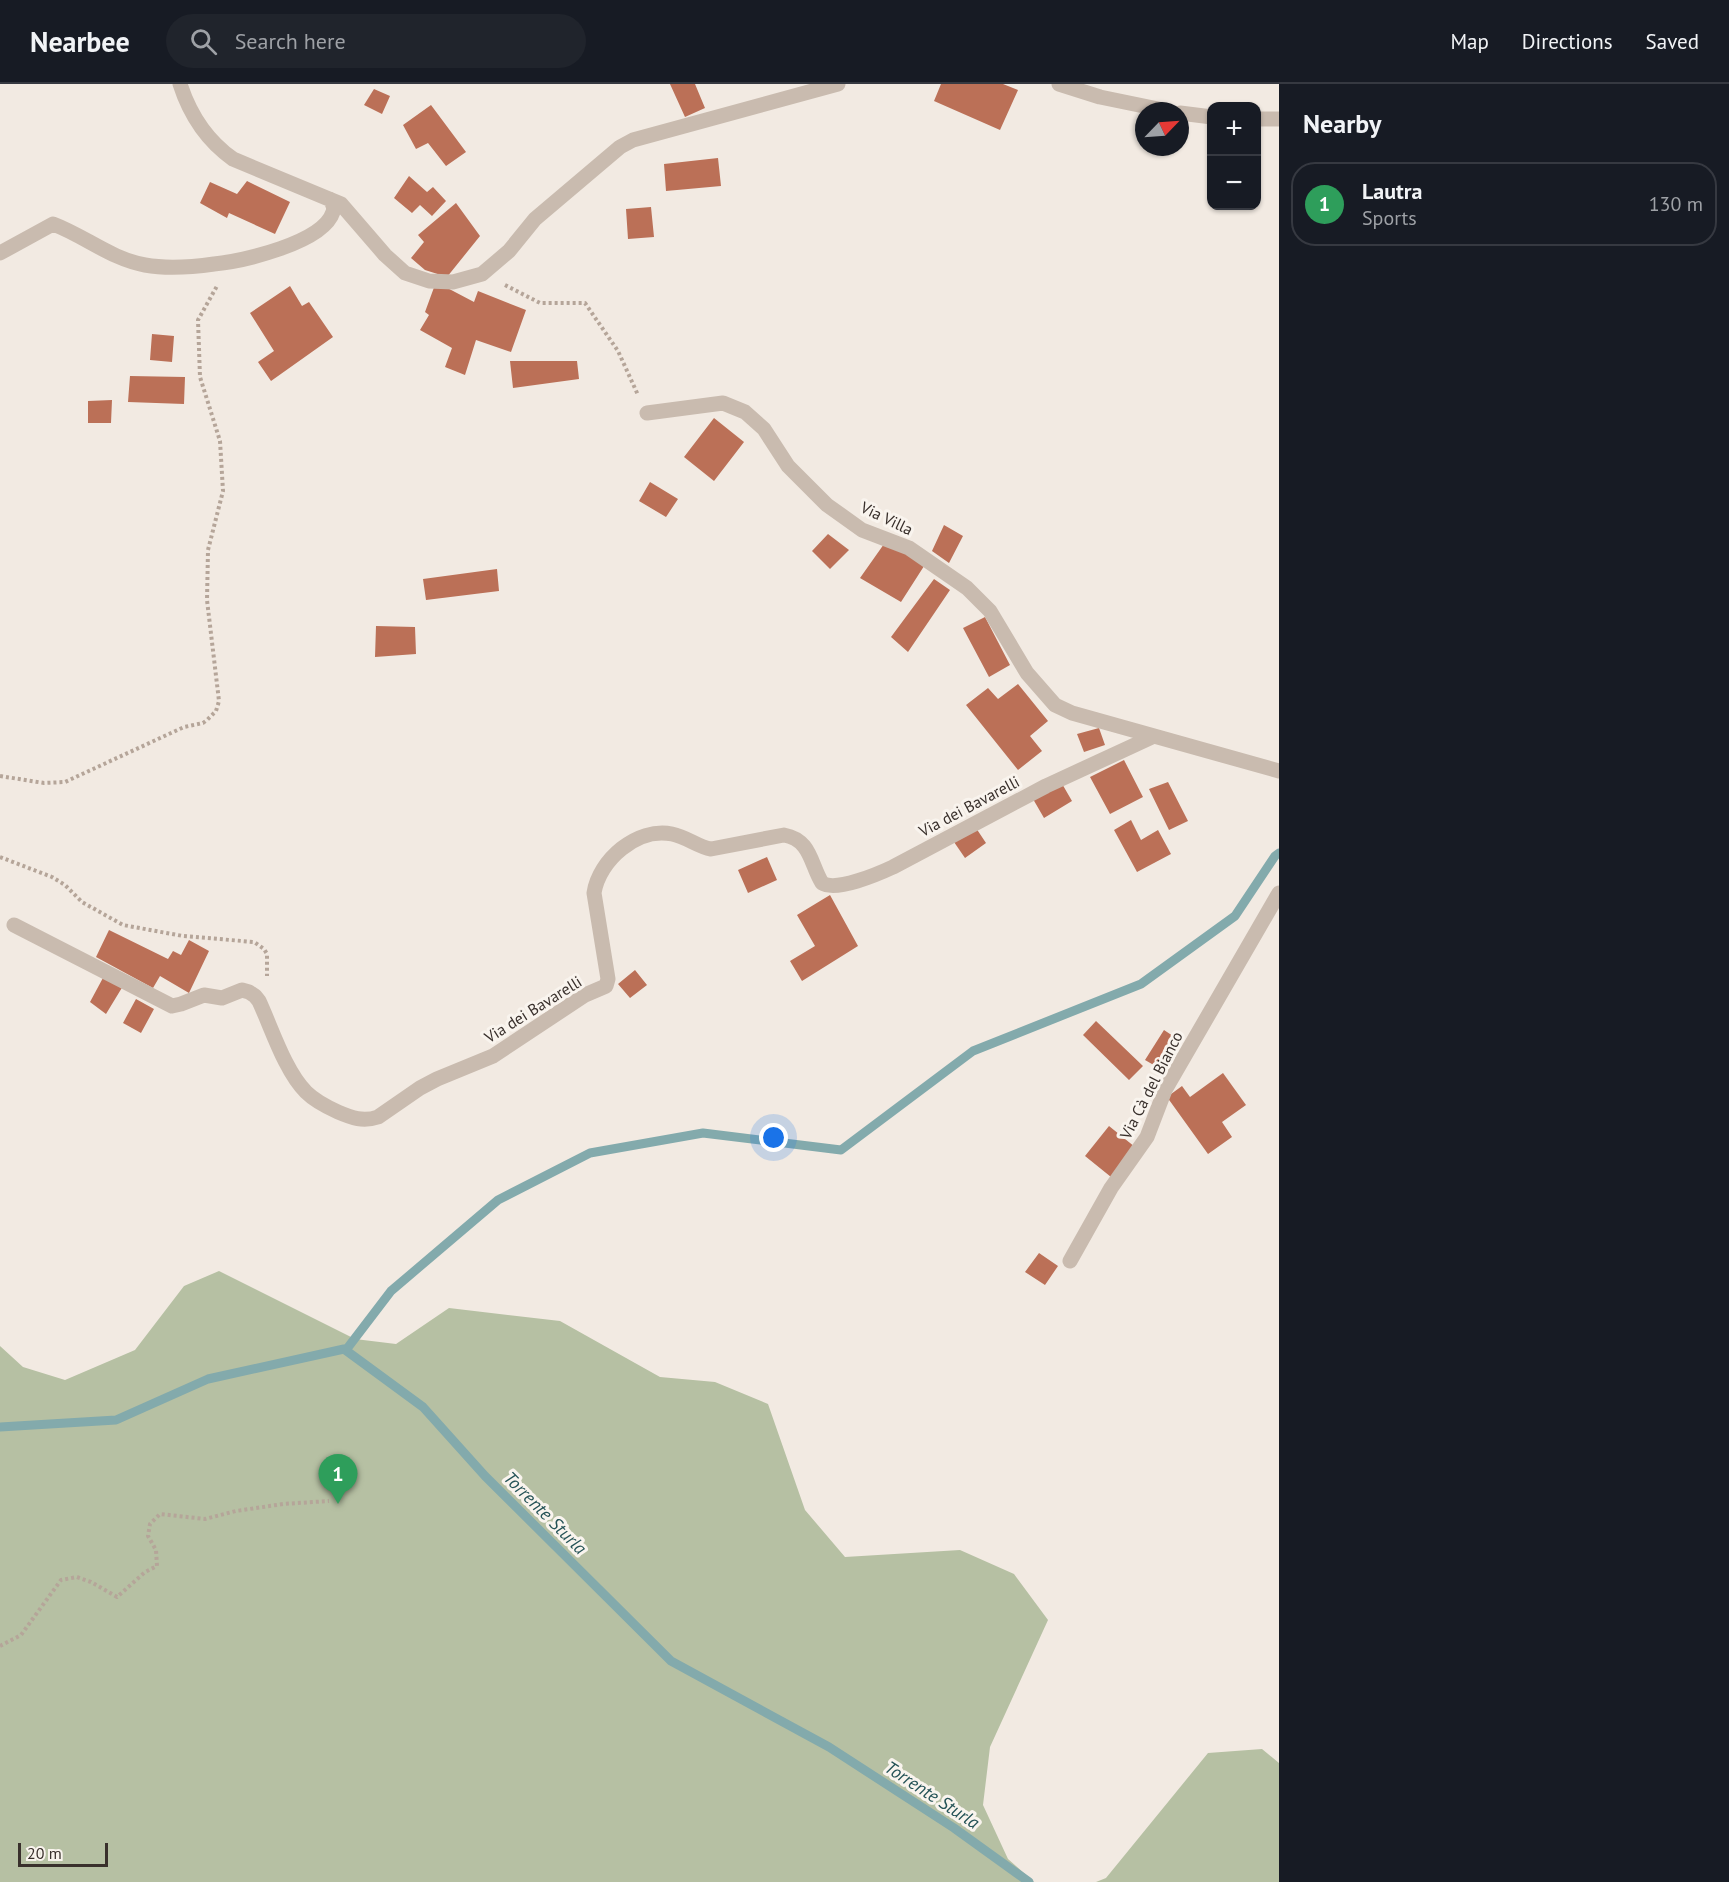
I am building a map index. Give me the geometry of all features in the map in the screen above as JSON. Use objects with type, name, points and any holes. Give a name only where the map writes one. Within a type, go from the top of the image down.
[{"type":"street","points":[[180,84],[193,117],[219,149],[233,159],[341,204],[363,232],[405,273],[429,281],[453,282],[482,274],[509,251],[535,219],[620,147],[633,140],[838,84]]},
{"type":"street","points":[[1059,84],[1100,97],[1135,104]]},
{"type":"street","points":[[1189,114],[1207,116]]},
{"type":"street","points":[[1261,119],[1279,119]]},
{"type":"street","points":[[0,253],[53,224],[123,259],[146,265],[215,264],[257,256],[308,237],[327,222],[333,212],[334,207],[330,199]]},
{"type":"street","name":"Via Villa","points":[[647,413],[723,403],[745,412],[764,429],[788,466],[827,505],[862,530],[909,548],[967,588],[990,611],[1027,673],[1055,705],[1072,713],[1279,771]]},
{"type":"street","name":"Via dei Bavarelli","points":[[259,1001],[292,1073],[308,1094],[346,1116],[371,1120],[437,1079],[493,1056],[585,995],[606,986],[608,979],[594,893],[604,867],[618,852],[635,840],[665,833],[685,837],[711,849],[784,835],[790,836],[804,844],[822,883],[826,886],[838,886],[893,867],[1046,786],[1152,736]]},
{"type":"street","name":"Via Cà del Bianco","points":[[1070,1261],[1111,1188],[1147,1137],[1165,1090],[1279,893]]},
{"type":"street","points":[[14,925],[172,1006],[204,995],[222,998],[242,990],[249,992],[259,1001]]},
{"type":"path","points":[[482,274],[540,303],[585,303],[618,351],[647,413]]},
{"type":"path","points":[[0,776],[44,783],[65,782],[184,727],[203,723],[216,711],[219,695],[207,600],[208,550],[223,491],[220,441],[200,377],[198,320],[222,278]]},
{"type":"path","points":[[0,857],[52,877],[65,885],[82,902],[123,925],[183,936],[254,942],[267,954],[268,982],[259,1001]]},
{"type":"path","points":[[0,1646],[21,1635],[61,1580],[77,1577],[117,1597],[145,1572],[157,1566],[156,1550],[148,1536],[150,1524],[160,1514],[205,1519],[248,1509],[329,1500]]},
{"type":"green space","points":[[219,1271],[355,1339],[396,1344],[449,1308],[560,1321],[660,1377],[715,1382],[768,1404],[805,1510],[845,1557],[960,1550],[1014,1574],[1048,1620],[990,1747],[983,1805],[1008,1859],[1034,1882],[0,1882],[0,1346],[23,1367],[65,1380],[135,1350],[184,1286]]},
{"type":"green space","points":[[1262,1749],[1279,1763],[1279,1882],[1096,1882],[1106,1878],[1208,1753]]},
{"type":"building","points":[[670,84],[695,84],[705,108],[685,117]]},
{"type":"building","points":[[941,84],[1003,84],[1018,90],[1000,130],[934,101]]},
{"type":"building","points":[[374,89],[390,96],[382,114],[364,105]]},
{"type":"building","points":[[431,105],[466,152],[446,166],[428,143],[416,149],[403,125]]},
{"type":"building","points":[[718,158],[721,186],[666,191],[664,164]]},
{"type":"building","points":[[409,176],[427,192],[433,187],[446,201],[432,216],[420,205],[412,213],[394,198]]},
{"type":"building","points":[[247,181],[290,202],[275,234],[229,213],[227,218],[200,203],[210,182],[237,194]]},
{"type":"building","points":[[456,203],[480,236],[447,277],[425,270],[411,258],[424,242],[418,235]]},
{"type":"building","points":[[651,207],[654,237],[628,239],[626,209]]},
{"type":"building","points":[[436,282],[474,302],[478,291],[526,310],[511,352],[476,340],[465,375],[445,367],[452,348],[420,330],[429,315],[425,312]]},
{"type":"building","points":[[290,286],[302,306],[309,302],[333,337],[271,381],[258,362],[274,351],[250,313]]},
{"type":"building","points":[[152,334],[174,336],[172,362],[150,360]]},
{"type":"building","points":[[510,361],[577,361],[579,379],[513,388]]},
{"type":"building","points":[[130,376],[185,377],[184,404],[128,402]]},
{"type":"building","points":[[112,400],[111,423],[88,423],[88,401]]},
{"type":"building","points":[[714,418],[744,442],[714,481],[684,457]]},
{"type":"building","points":[[650,482],[678,499],[666,517],[639,501]]},
{"type":"building","points":[[944,525],[963,536],[949,563],[932,551]]},
{"type":"building","points":[[828,534],[849,550],[830,569],[812,551]]},
{"type":"building","points":[[884,544],[926,563],[901,602],[860,578]]},
{"type":"building","points":[[497,569],[499,591],[426,600],[423,579]]},
{"type":"building","points":[[934,579],[950,590],[908,652],[891,637]]},
{"type":"building","points":[[985,617],[1010,665],[989,677],[963,628]]},
{"type":"building","points":[[376,626],[415,627],[416,654],[375,657]]},
{"type":"building","points":[[1018,684],[1048,721],[1030,736],[1042,751],[1018,770],[966,705],[988,688],[998,699]]},
{"type":"building","points":[[1099,728],[1105,745],[1084,752],[1077,734]]},
{"type":"building","points":[[1124,760],[1143,797],[1110,814],[1090,777]]},
{"type":"building","points":[[1061,782],[1072,801],[1044,818],[1033,799]]},
{"type":"building","points":[[1168,782],[1188,821],[1169,830],[1149,789]]},
{"type":"building","points":[[1131,820],[1141,840],[1158,830],[1171,854],[1137,872],[1114,830]]},
{"type":"building","points":[[976,828],[986,843],[965,858],[954,842]]},
{"type":"building","points":[[767,857],[777,880],[748,893],[738,870]]},
{"type":"building","points":[[830,895],[858,946],[802,981],[790,961],[815,946],[797,915]]},
{"type":"building","points":[[109,930],[168,959],[173,951],[181,955],[189,940],[209,951],[189,993],[160,976],[153,988],[96,957]]},
{"type":"building","points":[[635,970],[647,985],[630,998],[618,984]]},
{"type":"building","points":[[104,976],[123,986],[106,1014],[90,1002]]},
{"type":"building","points":[[136,999],[154,1009],[141,1033],[123,1023]]},
{"type":"building","points":[[1096,1021],[1143,1066],[1129,1080],[1083,1035]]},
{"type":"building","points":[[1164,1030],[1182,1042],[1164,1071],[1145,1060]]},
{"type":"building","points":[[1223,1073],[1246,1105],[1222,1122],[1232,1137],[1208,1154],[1167,1097],[1182,1086],[1190,1097]]},
{"type":"building","points":[[1109,1126],[1135,1147],[1111,1177],[1085,1156]]},
{"type":"building","points":[[1039,1253],[1058,1266],[1045,1285],[1025,1272]]},
{"type":"waterway","points":[[344,1349],[346,1350],[391,1291],[498,1200],[590,1153],[703,1133],[841,1150],[973,1051],[1141,984],[1235,916],[1279,853]]},
{"type":"waterway","name":"Torrente Sturla","points":[[0,1427],[116,1420],[208,1379],[344,1349],[423,1407],[485,1476],[671,1661],[829,1747],[954,1828],[1029,1882]]},
{"type":"place","name":"Lautra","points":[[338,1504]]}]
